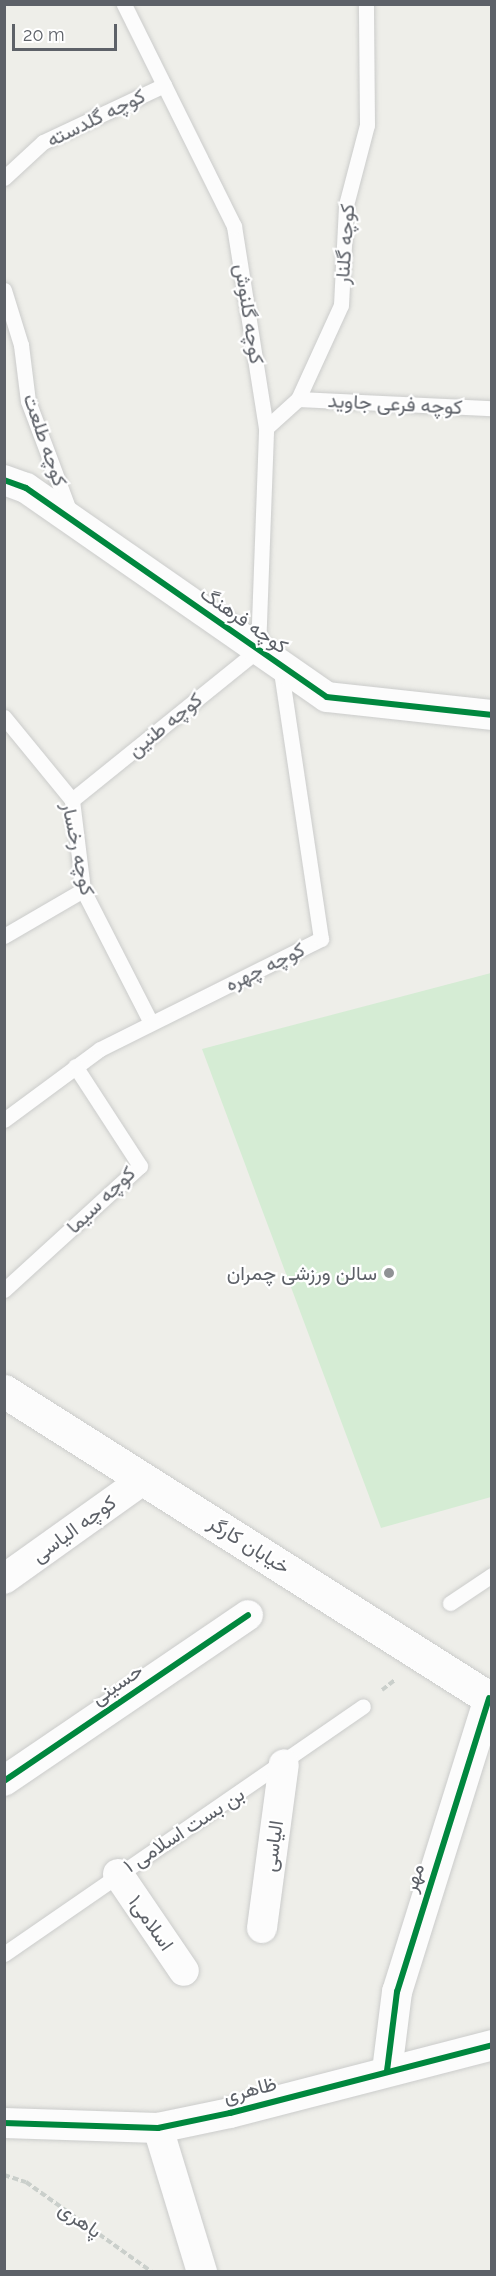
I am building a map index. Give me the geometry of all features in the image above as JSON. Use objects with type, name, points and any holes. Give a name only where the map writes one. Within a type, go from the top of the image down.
[{"type":"main road","name":"خیابان کارگر","points":[[4,1391],[490,1699]]},
{"type":"street","name":"کوچه فرهنگ","points":[[4,480],[26,488],[327,697],[492,715]]},
{"type":"street","name":"کوچه الیاسی","points":[[4,1579],[144,1479]]},
{"type":"street","name":"حسینی","points":[[4,1781],[248,1615]]},
{"type":"street","name":"مهر","points":[[387,2071],[397,1992],[490,1699]]},
{"type":"street","name":"الیاسی","points":[[262,1928],[284,1764]]},
{"type":"street","name":"اسلامی۱","points":[[118,1874],[184,1971]]},
{"type":"street","name":"ظاهری","points":[[8,2124],[158,2128],[492,2045]]},
{"type":"street","points":[[158,2128],[202,2271]]},
{"type":"lane","name":"کوچه گلنوش","points":[[124,4],[234,226],[266,428],[269,657]]},
{"type":"lane","name":"کوچه گلنار","points":[[266,428],[298,399],[341,305],[345,205],[367,125],[366,4]]},
{"type":"lane","name":"کوچه گلدسته","points":[[4,178],[43,142],[164,85]]},
{"type":"lane","name":"کوچه طلعت","points":[[4,290],[21,345],[28,401],[72,520]]},
{"type":"lane","name":"کوچه فرعی جاوید","points":[[298,399],[492,408]]},
{"type":"lane","name":"کوچه طنین","points":[[72,800],[269,657]]},
{"type":"lane","name":"کوچه چهره","points":[[4,1120],[75,1066],[151,1023],[321,939],[269,657]]},
{"type":"lane","name":"کوچه رخسار","points":[[4,717],[72,800],[83,890],[151,1023]]},
{"type":"lane","points":[[4,936],[83,890]]},
{"type":"lane","name":"کوچه سیما","points":[[4,1290],[140,1166],[75,1066]]},
{"type":"lane","points":[[450,1603],[492,1575]]},
{"type":"lane","name":"بن بست اسلامی ۱","points":[[4,1954],[118,1874],[284,1764],[363,1706]]},
{"type":"green space","name":"سالن ورزشی چمران","points":[[491,973],[491,1497],[381,1528],[202,1049]]},
{"type":"cycle path","points":[[4,480],[26,488],[327,697],[492,715]]},
{"type":"cycle path","points":[[4,1781],[248,1615]]},
{"type":"cycle path","points":[[387,2071],[397,1992],[489,1698]]},
{"type":"cycle path","points":[[4,2123],[158,2128],[230,2113],[492,2045]]},
{"type":"place","name":"سالن ورزشی چمران","points":[[389,1273]]}]
